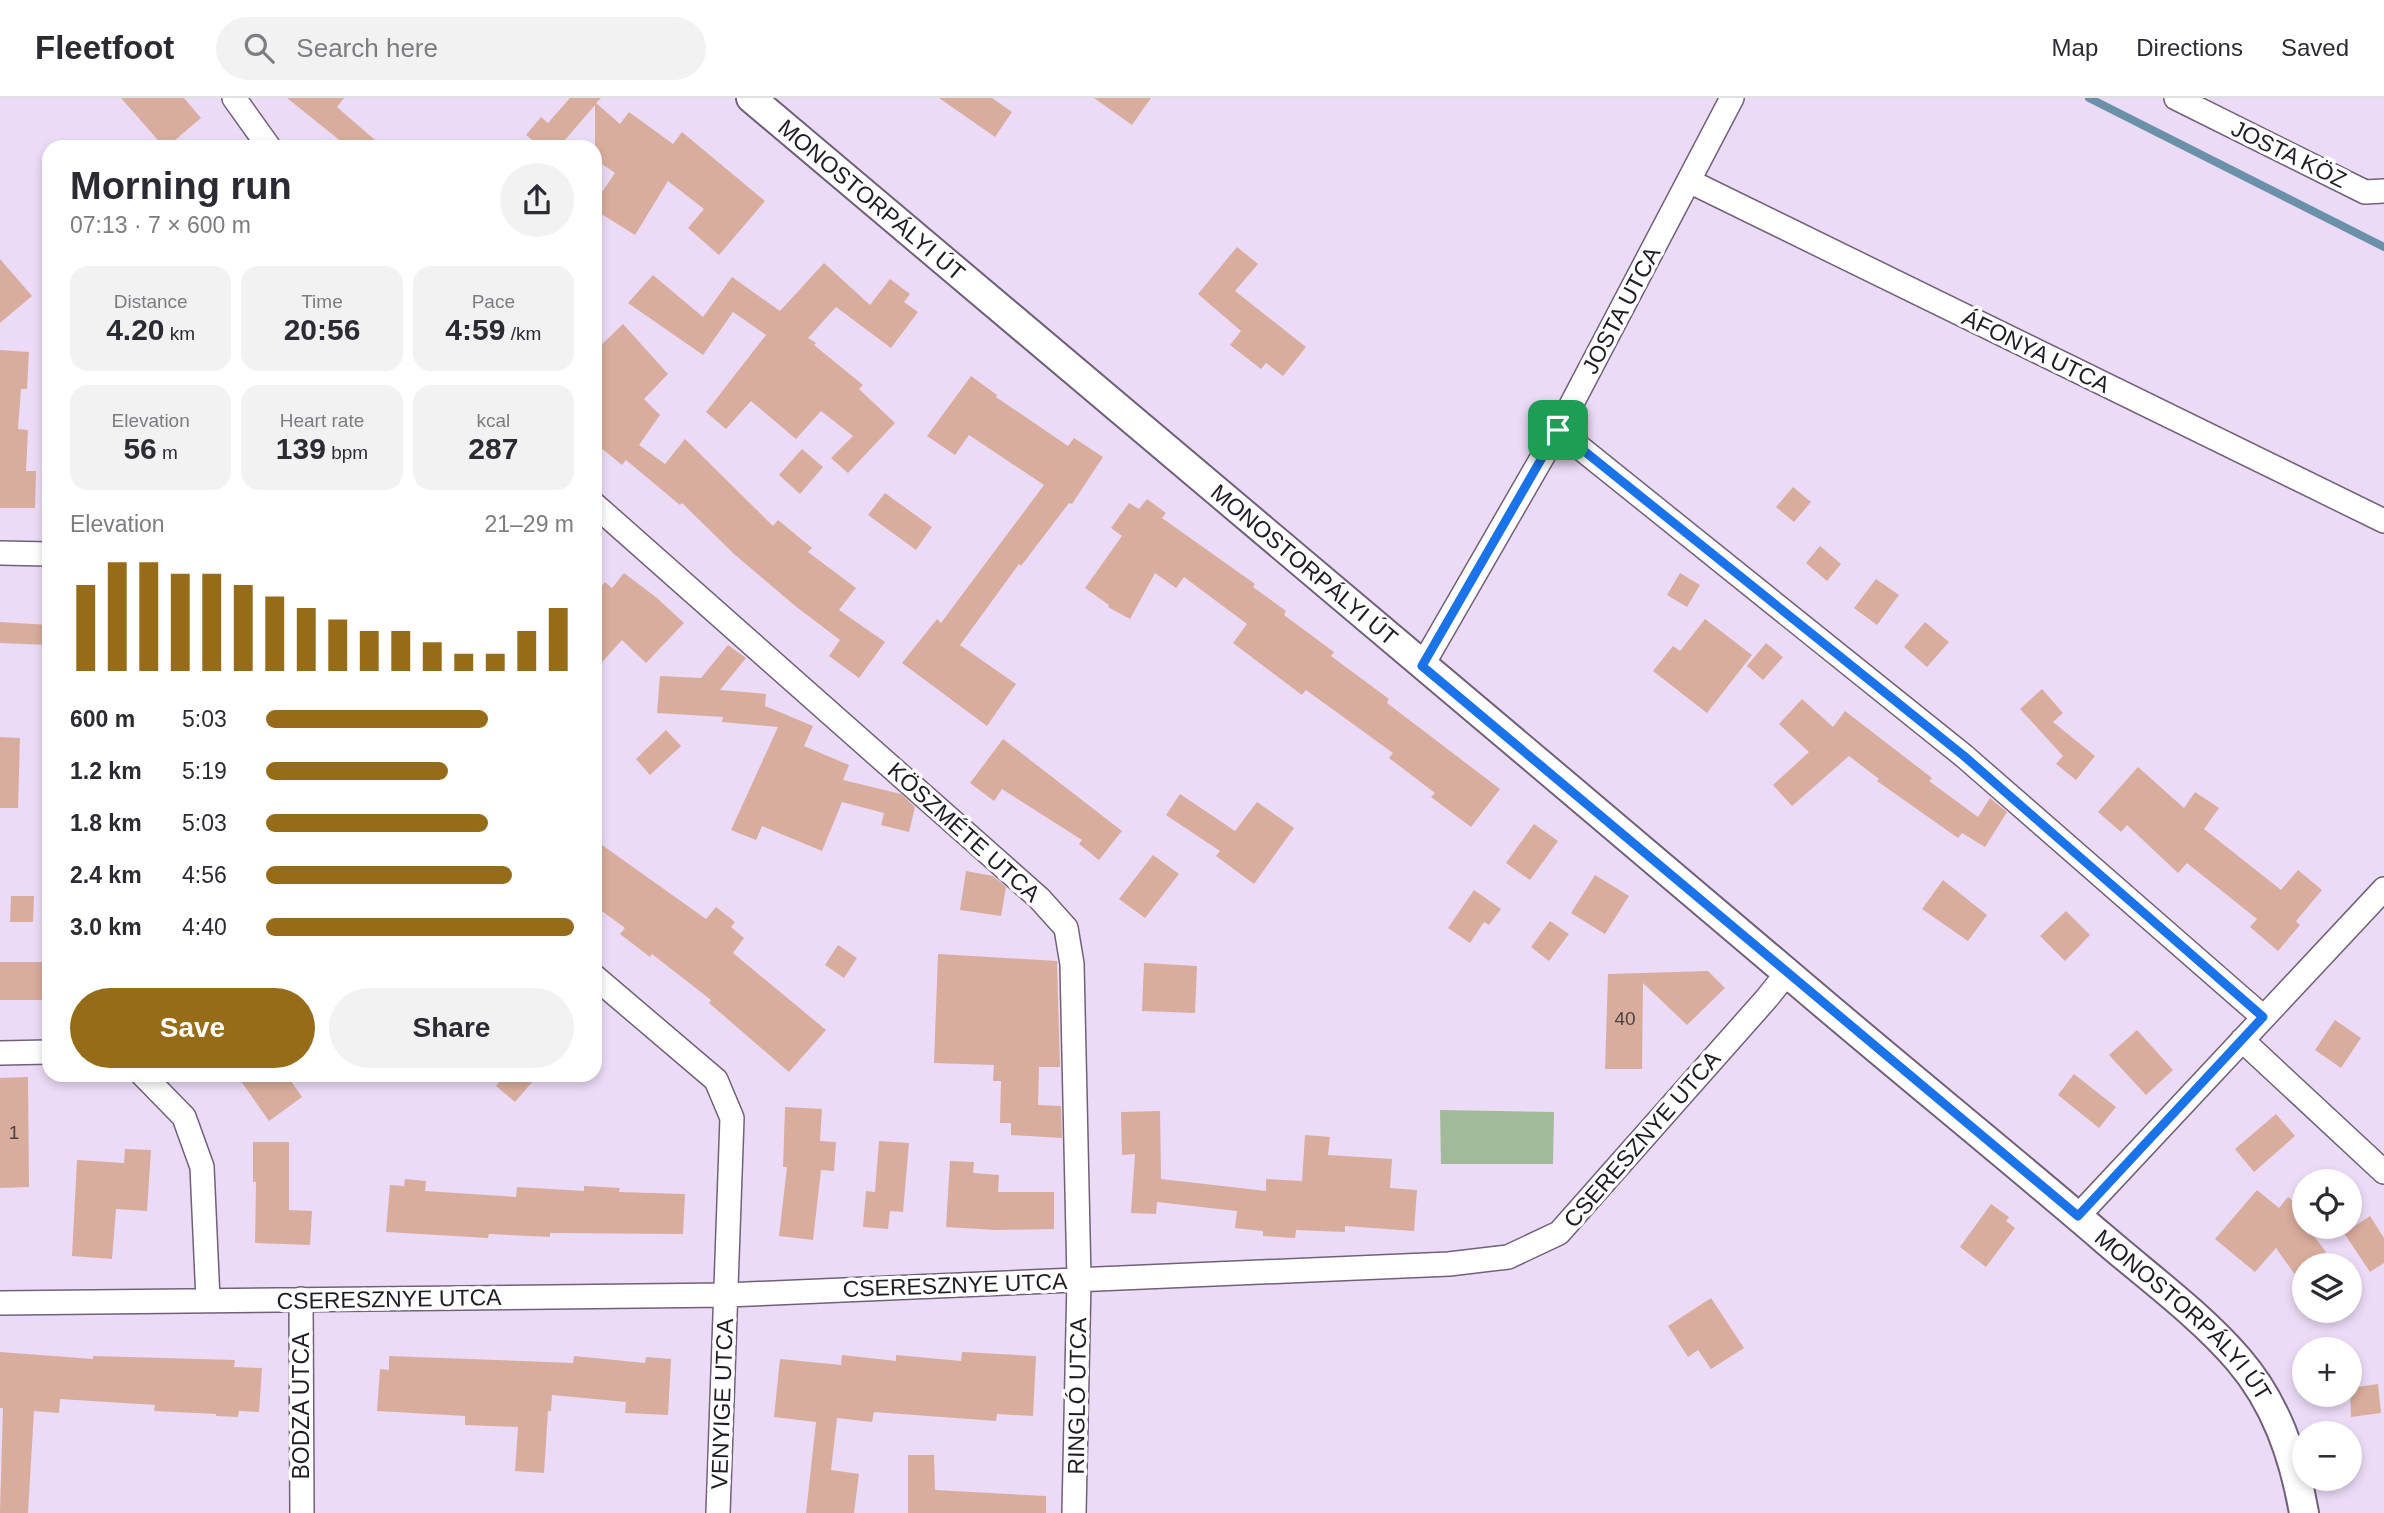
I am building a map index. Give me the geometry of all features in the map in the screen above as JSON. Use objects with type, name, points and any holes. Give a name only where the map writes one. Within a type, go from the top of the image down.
[{"type":"street","points":[[234,98],[264,140]]},
{"type":"street","name":"MONOSTORPÁLYI ÚT","points":[[751,98],[2078,1216],[2214,1334],[2241,1362],[2264,1396],[2285,1436],[2298,1479],[2304,1513]]},
{"type":"street","name":"JOSTA UTCA","points":[[1422,666],[1558,430],[1732,98]]},
{"type":"street","name":"JOSTA KÖZ","points":[[2176,98],[2374,192]]},
{"type":"street","name":"ÁFONYA UTCA","points":[[1689,181],[2384,521]]},
{"type":"street","points":[[1558,430],[1964,756],[2263,1017]]},
{"type":"street","name":"KÖSZMÉTE UTCA","points":[[602,511],[1039,898],[1066,928],[1072,964],[1079,1280]]},
{"type":"street","points":[[0,553],[42,554]]},
{"type":"street","points":[[2078,1216],[2384,889]]},
{"type":"street","name":"CSERESZNYE UTCA","points":[[0,1303],[726,1295],[1449,1264],[1508,1256],[1559,1233],[1787,973]]},
{"type":"street","name":"VENYIGE UTCA","points":[[602,983],[716,1080],[732,1118],[718,1513]]},
{"type":"street","points":[[2242,1040],[2384,1172]]},
{"type":"street","points":[[0,1052],[42,1052]]},
{"type":"street","points":[[150,1082],[184,1117],[202,1167],[208,1300]]},
{"type":"street","name":"RINGLÓ UTCA","points":[[1074,1513],[1079,1280]]},
{"type":"street","name":"BODZA UTCA","points":[[301,1300],[302,1513]]},
{"type":"green space","points":[[1440,1110],[1554,1112],[1553,1164],[1441,1164]]},
{"type":"building","points":[[121,98],[184,98],[201,118],[175,140],[158,140]]},
{"type":"building","points":[[287,98],[344,98],[337,107],[375,140],[339,140]]},
{"type":"building","points":[[570,98],[601,98],[596,103],[620,124],[629,112],[673,144],[682,132],[765,201],[719,255],[688,228],[704,209],[668,181],[635,235],[602,214],[602,192],[615,173],[602,164],[602,140],[595,140],[595,105],[565,140],[532,140],[526,135],[541,117],[548,123]]},
{"type":"building","points":[[939,98],[992,98],[1012,112],[995,137]]},
{"type":"building","points":[[1094,98],[1151,98],[1132,125]]},
{"type":"building","points":[[1237,247],[1258,264],[1235,291],[1306,347],[1283,376],[1266,363],[1261,369],[1230,345],[1241,331],[1198,294]]},
{"type":"building","points":[[0,259],[32,296],[0,323]]},
{"type":"building","points":[[824,263],[870,305],[890,279],[910,294],[904,302],[918,312],[891,348],[836,307],[808,338],[863,385],[859,389],[895,423],[848,473],[831,458],[853,436],[821,411],[796,439],[751,401],[726,429],[706,412],[766,335],[733,312],[703,355],[628,303],[653,275],[703,317],[732,277],[780,311]]},
{"type":"building","points":[[623,324],[668,374],[644,399],[660,415],[639,445],[665,464],[685,439],[773,526],[778,520],[812,548],[808,552],[856,588],[839,610],[885,642],[859,678],[829,656],[840,640],[734,554],[682,503],[680,505],[626,460],[622,465],[602,449],[602,344]]},
{"type":"building","points":[[0,350],[29,352],[27,389],[21,389],[18,429],[28,430],[26,471],[36,471],[35,508],[0,508]]},
{"type":"building","points":[[971,376],[997,395],[996,397],[1068,446],[1074,438],[1103,457],[1072,504],[1069,503],[1021,566],[1019,564],[960,645],[1016,684],[987,726],[902,663],[937,619],[941,623],[1044,485],[969,435],[955,455],[927,436]]},
{"type":"building","points":[[802,449],[823,467],[800,494],[779,475]]},
{"type":"building","points":[[1793,487],[1811,502],[1794,522],[1776,507]]},
{"type":"building","points":[[885,493],[932,527],[916,550],[868,515]]},
{"type":"building","points":[[1147,499],[1166,513],[1162,518],[1255,584],[1253,587],[1286,611],[1284,615],[1334,652],[1331,656],[1389,699],[1387,703],[1500,789],[1471,827],[1431,797],[1435,793],[1389,758],[1393,753],[1306,690],[1302,695],[1233,643],[1247,624],[1184,577],[1176,588],[1155,573],[1130,619],[1108,607],[1109,605],[1085,588],[1122,536],[1111,528],[1129,503],[1139,509]]},
{"type":"building","points":[[1820,546],[1841,564],[1827,581],[1806,563]]},
{"type":"building","points":[[624,573],[684,623],[646,663],[622,640],[602,662],[602,586],[605,582],[612,588]]},
{"type":"building","points":[[1680,573],[1700,585],[1687,607],[1667,595]]},
{"type":"building","points":[[1876,579],[1899,595],[1877,625],[1854,608]]},
{"type":"building","points":[[1705,619],[1752,655],[1707,713],[1653,671],[1673,646],[1680,651]]},
{"type":"building","points":[[0,622],[42,625],[42,645],[0,643]]},
{"type":"building","points":[[1925,622],[1949,642],[1927,667],[1904,647]]},
{"type":"building","points":[[1766,643],[1783,657],[1763,680],[1747,666]]},
{"type":"building","points":[[728,645],[746,658],[720,690],[766,694],[765,706],[813,726],[804,746],[849,765],[843,780],[901,794],[915,807],[909,832],[881,825],[884,813],[842,802],[822,851],[762,826],[756,840],[731,830],[778,727],[722,722],[723,717],[657,713],[660,676],[701,678]]},
{"type":"building","points":[[2042,689],[2063,713],[2053,722],[2095,756],[2076,780],[2056,764],[2063,756],[2020,709]]},
{"type":"building","points":[[1802,699],[1833,727],[1845,711],[1932,778],[1929,781],[1978,817],[1990,798],[2007,812],[1985,847],[1962,833],[1958,838],[1877,781],[1879,779],[1849,756],[1792,806],[1773,785],[1809,752],[1779,724]]},
{"type":"building","points":[[666,730],[681,746],[650,775],[636,759]]},
{"type":"building","points":[[0,737],[20,738],[18,808],[0,808]]},
{"type":"building","points":[[1003,739],[1122,831],[1099,860],[1079,844],[1082,840],[1002,789],[994,801],[970,783]]},
{"type":"building","points":[[2138,767],[2184,808],[2195,792],[2219,808],[2204,829],[2281,890],[2298,870],[2322,890],[2296,921],[2300,925],[2278,951],[2250,927],[2257,919],[2187,863],[2178,873],[2127,825],[2121,832],[2098,812]]},
{"type":"building","points":[[1180,794],[1235,831],[1257,802],[1294,828],[1254,884],[1216,856],[1220,851],[1166,815]]},
{"type":"building","points":[[1534,824],[1558,841],[1530,880],[1506,863]]},
{"type":"building","points":[[602,845],[706,919],[716,907],[735,922],[731,927],[744,938],[733,953],[826,1030],[789,1072],[709,1003],[711,1000],[652,954],[650,957],[620,934],[625,928],[602,911]]},
{"type":"building","points":[[1153,855],[1179,874],[1145,918],[1119,899]]},
{"type":"building","points":[[966,871],[993,876],[1006,887],[1001,916],[960,910]]},
{"type":"building","points":[[1595,875],[1629,896],[1605,934],[1571,913]]},
{"type":"building","points":[[1943,880],[1987,915],[1968,941],[1922,909]]},
{"type":"building","points":[[1474,890],[1501,909],[1489,925],[1484,922],[1470,943],[1448,928]]},
{"type":"building","points":[[11,896],[34,896],[33,922],[10,922]]},
{"type":"building","points":[[2066,911],[2090,935],[2065,961],[2040,936]]},
{"type":"building","points":[[1550,921],[1569,934],[1549,961],[1531,947]]},
{"type":"building","points":[[838,945],[857,958],[844,978],[825,965]]},
{"type":"building","points":[[938,954],[1057,961],[1060,1067],[1039,1067],[1038,1105],[1061,1106],[1062,1138],[1011,1135],[1011,1123],[1000,1123],[1001,1081],[993,1081],[994,1065],[934,1063]]},
{"type":"building","points":[[0,962],[42,962],[42,1000],[0,1000]]},
{"type":"building","points":[[1144,963],[1197,966],[1195,1013],[1142,1011]]},
{"type":"building","points":[[1708,971],[1725,988],[1687,1025],[1643,983],[1642,1069],[1605,1069],[1608,974]]},
{"type":"building","points":[[2335,1020],[2361,1038],[2341,1068],[2315,1050]]},
{"type":"building","points":[[2137,1030],[2173,1070],[2146,1095],[2109,1055]]},
{"type":"building","points":[[2074,1074],[2116,1107],[2099,1128],[2058,1095]]},
{"type":"building","points":[[28,1077],[29,1187],[0,1188],[0,1078]]},
{"type":"building","points":[[242,1082],[292,1082],[302,1097],[269,1121]]},
{"type":"building","points":[[499,1082],[532,1082],[515,1102],[496,1086]]},
{"type":"building","points":[[785,1107],[822,1109],[820,1141],[836,1142],[834,1171],[821,1170],[813,1240],[779,1236],[787,1167],[783,1167]]},
{"type":"building","points":[[1160,1111],[1161,1179],[1266,1191],[1266,1179],[1302,1181],[1305,1135],[1330,1137],[1328,1155],[1392,1159],[1390,1188],[1417,1190],[1414,1231],[1345,1226],[1345,1232],[1296,1230],[1295,1238],[1263,1236],[1263,1231],[1235,1228],[1237,1211],[1157,1202],[1156,1214],[1131,1213],[1135,1154],[1122,1155],[1121,1112]]},
{"type":"building","points":[[2276,1114],[2295,1136],[2254,1172],[2235,1149]]},
{"type":"building","points":[[879,1141],[909,1143],[903,1212],[890,1211],[888,1229],[863,1227],[866,1191],[875,1192]]},
{"type":"building","points":[[253,1142],[289,1142],[289,1210],[312,1211],[310,1245],[255,1243],[256,1182],[253,1182]]},
{"type":"building","points":[[125,1149],[151,1150],[147,1211],[116,1209],[112,1259],[72,1256],[77,1160],[124,1163]]},
{"type":"building","points":[[950,1161],[974,1162],[973,1173],[999,1175],[998,1192],[1054,1192],[1054,1229],[946,1227]]},
{"type":"building","points":[[405,1179],[426,1181],[425,1191],[516,1197],[517,1187],[584,1191],[584,1186],[620,1188],[619,1192],[685,1194],[683,1234],[550,1233],[550,1237],[489,1234],[488,1238],[386,1232],[390,1185],[404,1186]]},
{"type":"building","points":[[2257,1190],[2279,1208],[2288,1197],[2292,1200],[2292,1239],[2316,1239],[2327,1253],[2292,1253],[2292,1271],[2276,1248],[2255,1272],[2215,1239]]},
{"type":"building","points":[[1991,1204],[2009,1217],[2006,1221],[2015,1228],[1986,1267],[1960,1247]]},
{"type":"building","points":[[2370,1216],[2384,1238],[2384,1263],[2370,1272],[2362,1260],[2362,1253],[2357,1253],[2348,1239],[2362,1239],[2362,1221]]},
{"type":"building","points":[[1711,1298],[1744,1348],[1711,1369],[1698,1350],[1688,1357],[1668,1326]]},
{"type":"building","points":[[0,1352],[93,1359],[93,1356],[235,1360],[234,1367],[262,1368],[259,1412],[239,1411],[238,1417],[216,1416],[154,1411],[155,1405],[60,1399],[59,1413],[34,1411],[28,1513],[0,1513],[3,1408],[0,1408]]},
{"type":"building","points":[[962,1352],[1036,1356],[1033,1416],[997,1414],[996,1421],[874,1412],[872,1422],[837,1418],[831,1470],[859,1474],[854,1513],[806,1513],[816,1422],[774,1417],[780,1359],[841,1365],[842,1355],[896,1361],[896,1355],[961,1361]]},
{"type":"building","points":[[389,1356],[573,1363],[574,1356],[645,1363],[646,1357],[671,1359],[668,1415],[625,1413],[626,1402],[552,1395],[551,1411],[548,1411],[544,1473],[515,1471],[518,1427],[465,1425],[465,1416],[377,1411],[380,1369],[389,1370]]},
{"type":"building","points":[[2378,1384],[2381,1413],[2351,1417],[2351,1407],[2362,1407],[2362,1386]]},
{"type":"building","points":[[908,1455],[934,1455],[935,1490],[1046,1496],[1046,1513],[908,1513]]},
{"type":"waterway","points":[[2089,98],[2384,247]]},
{"type":"route","points":[[1558,430],[1964,756],[2263,1017],[2078,1216],[1422,666],[1558,430]]}]
